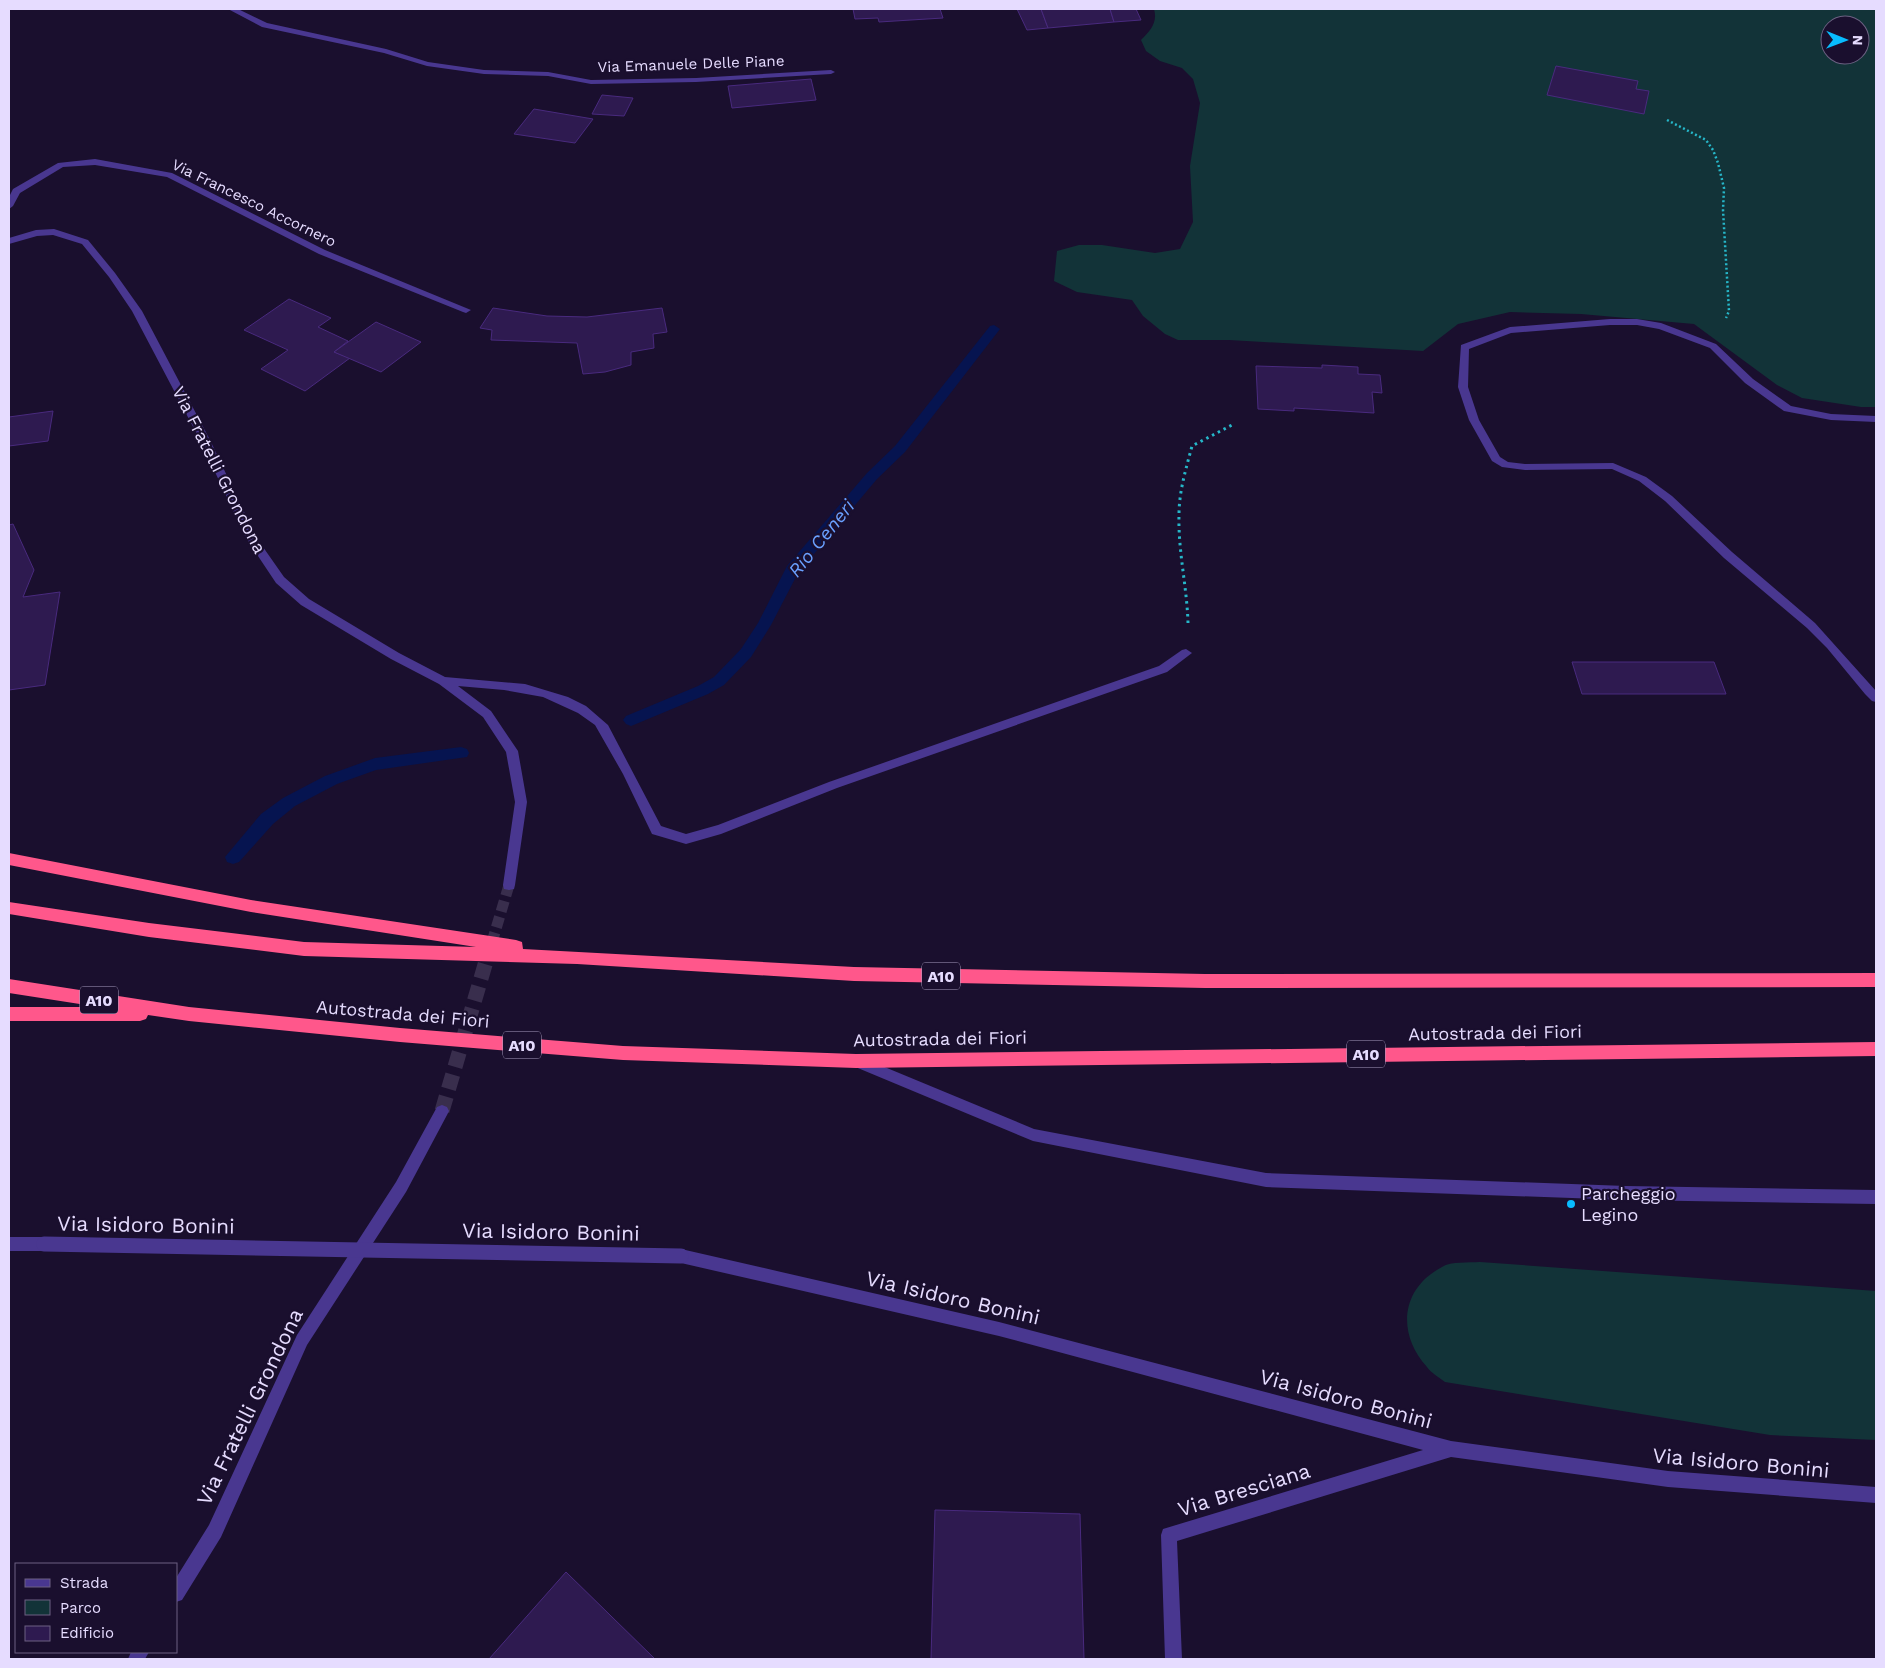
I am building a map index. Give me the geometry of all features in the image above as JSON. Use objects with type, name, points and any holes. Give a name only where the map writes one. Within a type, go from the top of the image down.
[{"type":"highway","name":"A10","points":[[9,859],[251,906],[577,957]]},
{"type":"highway","name":"A10","points":[[9,908],[149,930],[304,950],[577,957],[854,974],[1205,981],[1876,980]]},
{"type":"highway","name":"Autostrada dei Fiori","points":[[9,986],[189,1014],[400,1035],[623,1053],[856,1061],[1876,1049]]},
{"type":"highway","name":"A10","points":[[9,1014],[189,1014]]},
{"type":"street","name":"Via Emanuele Delle Piane","points":[[232,9],[265,25],[386,51],[427,64],[484,72],[548,74],[591,82],[696,80],[830,72]]},
{"type":"street","name":"Via Francesco Accornero","points":[[9,206],[16,191],[61,165],[95,162],[169,174],[322,252],[466,310]]},
{"type":"street","points":[[9,228],[11,240]]},
{"type":"street","name":"Via Fratelli Grondona","points":[[11,240],[36,233],[54,232],[85,242],[112,275],[137,311],[205,440],[251,538],[280,580],[306,602],[395,656],[443,681],[487,714],[512,751],[521,802],[509,885]]},
{"type":"street","points":[[1876,420],[1831,417],[1788,409],[1749,381],[1713,346],[1661,326],[1637,322],[1510,330],[1464,347],[1462,387],[1474,420],[1496,459],[1506,465],[1525,467],[1613,466],[1625,469],[1640,478],[1669,498],[1717,544],[1764,583],[1824,638],[1876,698]]},
{"type":"street","points":[[443,681],[540,690],[575,706],[592,717],[600,723],[626,765],[656,830],[686,839],[721,829],[833,785],[1163,668],[1186,654]]},
{"type":"street","points":[[856,1061],[1033,1135],[1266,1180],[1616,1193],[1876,1197]]},
{"type":"street","name":"Via Fratelli Grondona","points":[[178,1591],[215,1531],[302,1340],[401,1187],[442,1110]]},
{"type":"street","name":"Via Isidoro Bonini","points":[[9,1244],[681,1256],[999,1330],[1451,1449],[1668,1479],[1876,1495]]},
{"type":"street","name":"Via Bresciana","points":[[1173,1659],[1169,1535],[1451,1449]]},
{"type":"path","points":[[1667,120],[1706,140],[1713,150],[1724,188],[1723,210],[1729,311],[1713,346]]},
{"type":"path","points":[[1186,654],[1188,599],[1182,555],[1180,500],[1192,446],[1232,425]]},
{"type":"green space","points":[[1154,9],[1876,9],[1876,407],[1861,407],[1802,398],[1777,385],[1694,324],[1581,314],[1510,312],[1458,324],[1423,351],[1229,340],[1178,340],[1165,334],[1143,316],[1132,300],[1077,292],[1054,281],[1057,251],[1079,245],[1102,245],[1155,253],[1180,249],[1193,222],[1190,166],[1200,103],[1193,79],[1182,68],[1160,61],[1146,51],[1141,40],[1154,23]]},
{"type":"green space","points":[[1480,1262],[1876,1291],[1876,1440],[1770,1435],[1445,1382],[1429,1369],[1417,1354],[1411,1341],[1407,1327],[1411,1300],[1418,1287],[1428,1276],[1442,1267],[1455,1263]]},
{"type":"building","points":[[853,9],[940,9],[943,18],[879,22],[878,18],[855,19]]},
{"type":"building","points":[[1017,9],[1041,9],[1048,28],[1027,30]]},
{"type":"building","points":[[1041,9],[1110,9],[1114,22],[1048,28]]},
{"type":"building","points":[[1110,9],[1136,9],[1141,20],[1114,22]]},
{"type":"building","points":[[1556,66],[1638,81],[1636,89],[1649,91],[1644,114],[1547,95]]},
{"type":"building","points":[[811,79],[816,100],[732,108],[728,86]]},
{"type":"building","points":[[602,95],[633,98],[624,116],[592,114]]},
{"type":"building","points":[[534,109],[593,119],[575,143],[514,134]]},
{"type":"building","points":[[289,299],[331,318],[318,327],[348,341],[334,352],[350,358],[305,391],[261,369],[288,350],[244,330]]},
{"type":"building","points":[[493,308],[547,316],[587,317],[662,308],[667,332],[653,334],[654,348],[631,352],[631,365],[605,372],[583,374],[577,343],[491,340],[492,330],[480,328]]},
{"type":"building","points":[[376,322],[421,342],[381,372],[334,352]]},
{"type":"building","points":[[1322,365],[1358,367],[1358,374],[1380,375],[1382,393],[1372,392],[1374,413],[1294,408],[1294,411],[1258,409],[1256,366],[1322,368]]},
{"type":"building","points":[[53,411],[48,441],[9,446],[9,417]]},
{"type":"building","points":[[13,524],[34,570],[23,597],[60,592],[45,685],[9,690],[9,525]]},
{"type":"building","points":[[1572,662],[1714,662],[1726,694],[1582,694]]},
{"type":"building","points":[[935,1510],[1080,1514],[1084,1659],[931,1659]]},
{"type":"building","points":[[566,1572],[655,1659],[489,1659]]},
{"type":"waterway","name":"Rio Ceneri","points":[[631,720],[703,690],[719,681],[746,653],[764,625],[792,570],[872,476],[900,449],[994,329]]},
{"type":"waterway","name":"Rio Ceneri","points":[[233,857],[267,819],[289,802],[331,780],[375,764],[461,753]]},
{"type":"tunnel","points":[[487,959],[509,885]]},
{"type":"tunnel","points":[[442,1111],[487,958]]},
{"type":"place","name":"Parcheggio Legino","points":[[1571,1204]]}]
